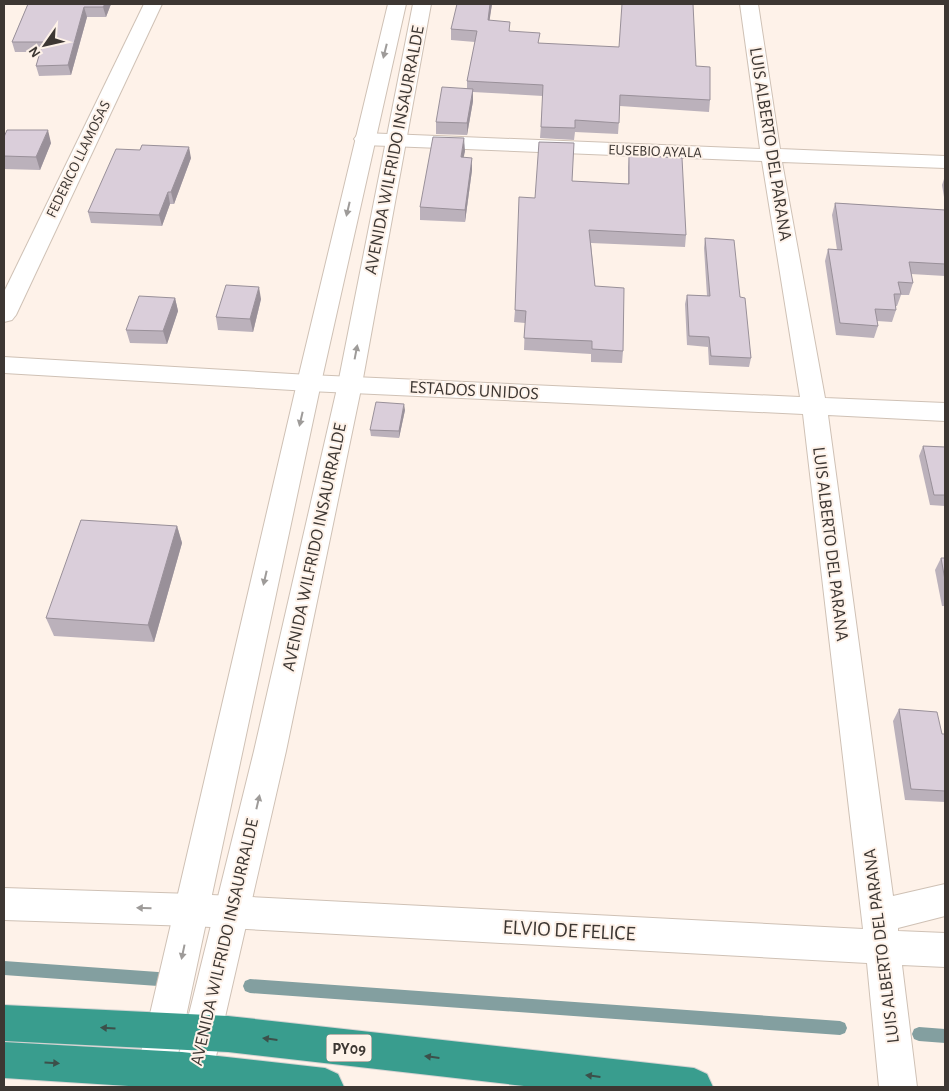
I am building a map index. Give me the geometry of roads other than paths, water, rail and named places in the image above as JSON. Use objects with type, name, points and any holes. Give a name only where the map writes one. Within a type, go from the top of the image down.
[{"type":"highway","name":"PY09","points":[[4,1023],[228,1034],[694,1087]]},
{"type":"highway","name":"PY09","points":[[4,1060],[154,1078],[325,1087]]},
{"type":"street","name":"FEDERICO LLAMOSAS","points":[[4,315],[153,4]]},
{"type":"street","name":"AVENIDA WILFRIDO INSAURRALDE","points":[[154,1078],[364,139],[397,4]]},
{"type":"street","name":"AVENIDA WILFRIDO INSAURRALDE","points":[[191,1080],[270,750],[350,384],[422,4]]},
{"type":"street","name":"LUIS ALBERTO DEL PARANA","points":[[749,4],[771,156],[814,405],[898,1087]]},
{"type":"street","name":"EUSEBIO AYALA","points":[[364,139],[945,162]]},
{"type":"street","name":"ESTADOS UNIDOS","points":[[4,365],[309,383],[945,412]]},
{"type":"street","points":[[880,931],[945,900]]},
{"type":"street","name":"ELVIO DE FELICE","points":[[4,904],[880,931],[945,950]]},
{"type":"waterway","points":[[4,968],[172,980]]},
{"type":"waterway","points":[[250,986],[840,1028]]},
{"type":"waterway","points":[[919,1034],[945,1036]]}]
